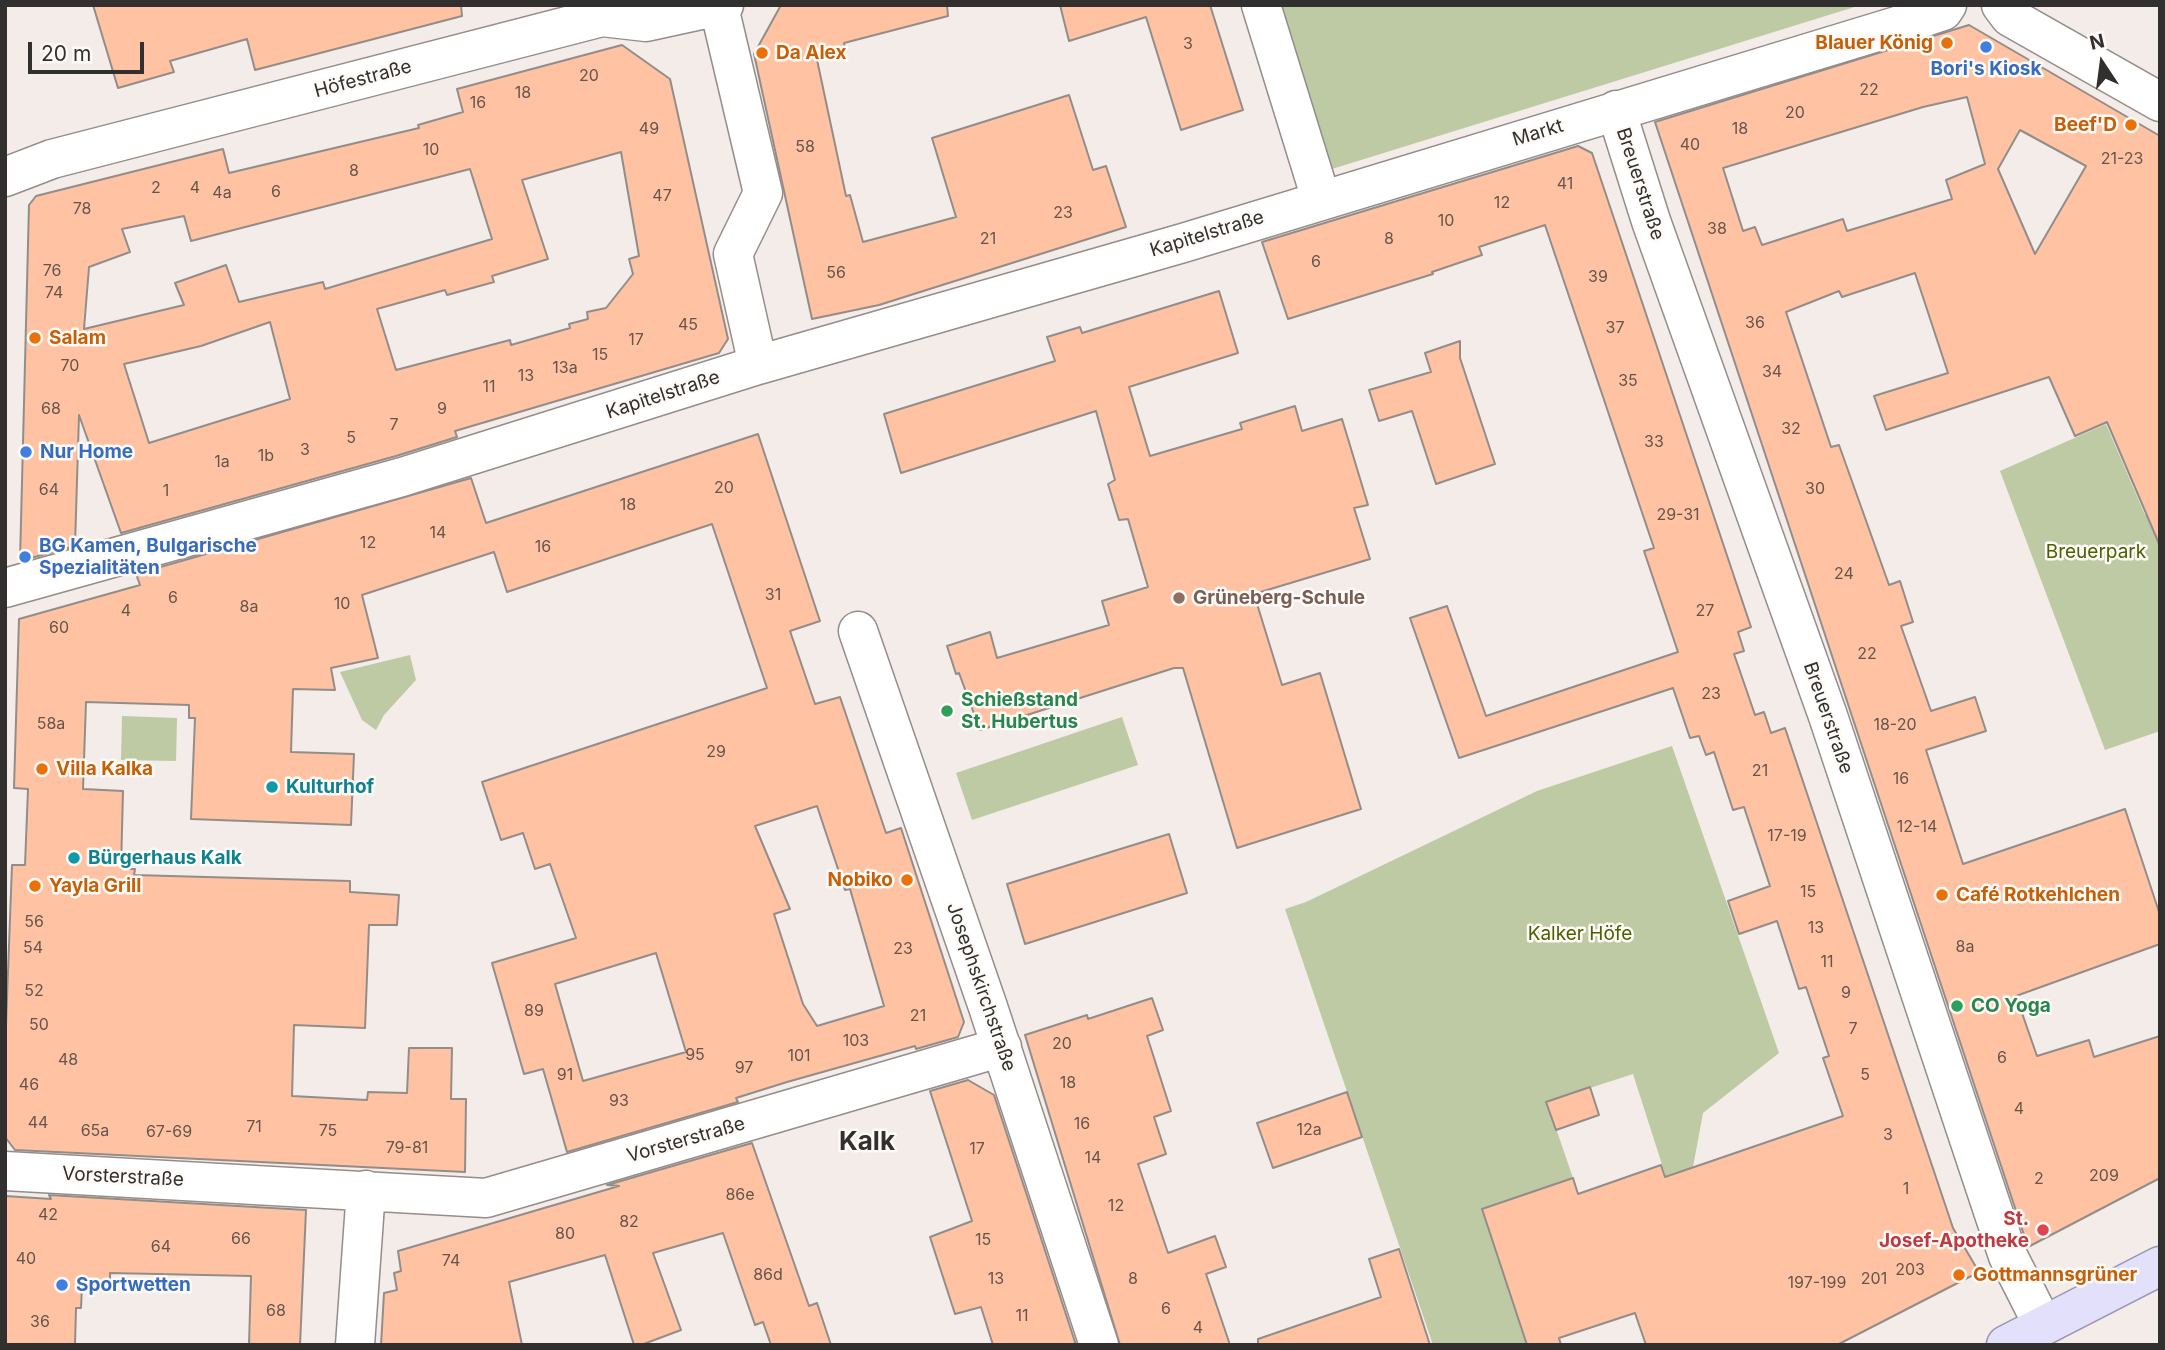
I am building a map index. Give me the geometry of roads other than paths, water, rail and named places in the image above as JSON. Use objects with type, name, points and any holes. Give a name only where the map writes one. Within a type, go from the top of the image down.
[{"type":"main road","points":[[2006,1345],[2160,1266]]},
{"type":"street","points":[[1261,5],[1321,199]]},
{"type":"street","name":"Markt","points":[[1321,199],[1923,18],[1943,11],[1947,5]]},
{"type":"street","points":[[2001,5],[2010,17],[2160,102]]},
{"type":"street","points":[[722,6],[764,193],[733,254],[758,365]]},
{"type":"street","name":"Höfestraße","points":[[5,177],[52,159],[600,11],[646,22],[722,6]]},
{"type":"street","name":"Breuerstraße","points":[[1616,110],[1651,221],[1828,716],[2008,1256],[2043,1325]]},
{"type":"street","name":"Kapitelstraße","points":[[5,588],[402,477],[758,365],[1321,199]]},
{"type":"street","name":"Josephskirchstraße","points":[[859,631],[1002,1047],[1099,1345]]},
{"type":"street","name":"Vorsterstraße","points":[[5,1171],[486,1198],[1002,1047]]},
{"type":"street","points":[[355,1345],[366,1190]]},
{"type":"place","name":"Blauer König","points":[[1947,43]]},
{"type":"place","name":"Bori's Kiosk","points":[[1986,47]]},
{"type":"place","name":"Da Alex","points":[[762,53]]},
{"type":"place","name":"Beef'D","points":[[2131,125]]},
{"type":"place","name":"Salam","points":[[35,338]]},
{"type":"place","name":"Nur Home","points":[[26,452]]},
{"type":"place","name":"BG Kamen, Bulgarische Spezialitäten","points":[[25,557]]},
{"type":"place","name":"Grüneberg-Schule","points":[[1179,598]]},
{"type":"place","name":"Schießstand St. Hubertus","points":[[947,711]]},
{"type":"place","name":"Villa Kalka","points":[[42,769]]},
{"type":"place","name":"Kulturhof","points":[[272,787]]},
{"type":"place","name":"Bürgerhaus Kalk","points":[[74,858]]},
{"type":"place","name":"Nobiko","points":[[907,880]]},
{"type":"place","name":"Yayla Grill","points":[[35,886]]},
{"type":"place","name":"Café Rotkehlchen","points":[[1942,895]]},
{"type":"place","name":"CO Yoga","points":[[1957,1006]]},
{"type":"place","name":"St. Josef-Apotheke","points":[[2043,1230]]},
{"type":"place","name":"Gottmannsgrüner","points":[[1959,1275]]},
{"type":"place","name":"Sportwetten","points":[[62,1285]]},
{"type":"district","name":"Kalk","points":[[867,1142]]},
{"type":"park label","name":"Breuerpark","points":[[2096,552]]},
{"type":"park label","name":"Kalker Höfe","points":[[1580,934]]}]
